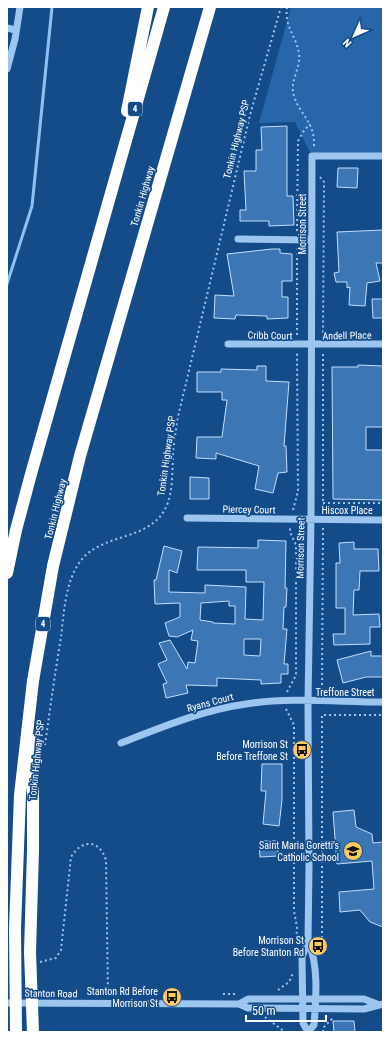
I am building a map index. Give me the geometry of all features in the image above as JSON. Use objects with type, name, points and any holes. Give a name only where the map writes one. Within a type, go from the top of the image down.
[{"type":"highway","points":[[107,212],[148,7]]},
{"type":"highway","name":"4","points":[[7,573],[23,502],[107,212],[164,7]]},
{"type":"highway","name":"Tonkin Highway","points":[[16,1032],[15,928],[20,795],[33,681],[53,566],[80,456],[210,7]]},
{"type":"highway","points":[[194,63],[218,7]]},
{"type":"highway","name":"4","points":[[33,681],[33,850],[30,952],[33,1032]]},
{"type":"street","points":[[7,69],[20,7]]},
{"type":"street","points":[[7,28],[16,30]]},
{"type":"street","points":[[312,156],[383,156]]},
{"type":"street","name":"Morrison Street","points":[[308,941],[313,952],[315,1009],[314,1025],[308,1032],[303,1023],[302,957],[308,941],[309,867],[308,702],[311,519],[312,156]]},
{"type":"street","points":[[238,239],[312,240]]},
{"type":"street","name":"Cribb Court","points":[[228,344],[312,345]]},
{"type":"street","name":"Andell Place","points":[[312,345],[383,344]]},
{"type":"street","name":"Piercey Court","points":[[187,518],[311,519]]},
{"type":"street","name":"Hiscox Place","points":[[311,519],[383,520]]},
{"type":"street","name":"Treffone Street","points":[[308,702],[383,702]]},
{"type":"street","name":"Ryans Court","points":[[121,743],[199,714],[225,707],[247,703],[308,702]]},
{"type":"street","name":"Stanton Road","points":[[239,1004],[248,999],[364,999],[380,1004]]},
{"type":"street","name":"Stanton Road","points":[[7,1003],[239,1004],[248,1008],[315,1009],[364,1009],[380,1004]]},
{"type":"path","name":"Tonkin Highway PSP","points":[[45,750],[67,593],[78,564],[94,547],[141,531],[155,522],[167,506],[171,487],[177,421],[250,115],[281,7]]},
{"type":"path","points":[[287,7],[286,18],[299,56],[293,91],[310,124],[314,139],[312,156]]},
{"type":"path","points":[[286,695],[296,675],[296,545],[290,532],[290,519],[298,491],[297,178],[299,137],[310,124]]},
{"type":"path","points":[[297,178],[320,178],[324,182],[322,690]]},
{"type":"path","points":[[323,519],[323,502],[383,503]]},
{"type":"path","points":[[286,709],[294,725],[294,910],[297,927],[296,948]]},
{"type":"path","points":[[322,961],[322,715],[383,715]]},
{"type":"path","points":[[34,962],[45,962],[56,958],[61,950],[71,857],[76,849],[83,844],[98,846],[103,852],[106,860],[108,1004]]},
{"type":"path","points":[[276,991],[287,984],[292,977],[294,969]]},
{"type":"path","points":[[292,977],[302,977]]},
{"type":"path","points":[[323,1032],[323,1028],[335,1016]]},
{"type":"shaded area","points":[[291,7],[383,7],[383,156],[312,156],[295,122],[259,123]]},
{"type":"building","points":[[287,126],[287,196],[293,196],[294,225],[269,226],[269,221],[240,221],[240,210],[246,210],[244,171],[256,171],[256,150],[262,150],[261,127]]},
{"type":"building","points":[[338,168],[358,168],[357,188],[337,187]]},
{"type":"building","points":[[383,230],[383,263],[376,263],[380,281],[367,283],[365,306],[349,305],[350,287],[347,288],[347,282],[336,282],[334,273],[339,272],[337,232]]},
{"type":"building","points":[[280,249],[280,253],[292,254],[292,281],[282,281],[282,297],[288,297],[288,318],[267,319],[267,316],[236,315],[235,319],[214,318],[215,295],[234,296],[227,254]]},
{"type":"building","points":[[372,299],[383,299],[383,318],[373,318]]},
{"type":"building","points":[[358,365],[383,366],[383,427],[366,427],[366,450],[383,450],[383,500],[333,499],[332,367],[358,367]]},
{"type":"building","points":[[257,366],[266,366],[266,381],[289,382],[284,446],[286,446],[287,472],[278,473],[273,493],[255,489],[259,466],[216,453],[216,459],[196,458],[197,437],[222,437],[227,400],[222,400],[222,392],[197,392],[197,372],[221,372],[221,369],[257,370]]},
{"type":"building","points":[[190,477],[209,478],[209,499],[190,499]]},
{"type":"building","points":[[258,540],[286,541],[285,588],[287,588],[283,629],[287,629],[284,664],[288,664],[288,674],[281,674],[281,683],[261,684],[261,680],[217,678],[217,686],[186,685],[188,693],[166,698],[163,684],[167,683],[158,664],[167,660],[159,643],[170,640],[187,669],[188,662],[195,663],[198,641],[191,640],[193,630],[177,637],[169,636],[165,623],[180,617],[180,603],[155,604],[154,580],[156,580],[164,546],[182,551],[177,573],[169,570],[169,592],[205,593],[205,585],[246,587],[245,619],[263,620],[264,582],[246,582],[246,570],[197,570],[198,547],[258,548]],"holes":[[[229,601],[229,606],[235,606],[235,624],[213,623],[200,620],[201,603]],[[244,639],[261,639],[260,656],[244,655]]]},
{"type":"building","points":[[354,542],[354,549],[378,549],[379,571],[360,571],[359,590],[354,590],[353,615],[379,614],[380,627],[370,627],[370,644],[334,645],[333,634],[345,634],[345,608],[336,608],[336,563],[340,563],[339,543]]},
{"type":"building","points":[[371,651],[371,656],[383,656],[383,677],[366,677],[343,683],[337,660]]},
{"type":"building","points":[[262,764],[282,764],[282,800],[279,826],[263,824],[266,791],[261,791]]},
{"type":"building","points":[[354,810],[356,827],[372,834],[373,843],[383,842],[383,927],[370,922],[360,910],[340,912],[339,892],[374,889],[372,861],[337,864],[333,812]]},
{"type":"building","points":[[259,841],[278,841],[278,856],[260,857]]},
{"type":"building","points":[[333,1021],[354,1021],[355,1032],[334,1032]]},
{"type":"waterway","points":[[7,284],[32,206],[52,7]]},
{"type":"place","name":"Morrison St Before Treffone St","points":[[302,750]]},
{"type":"place","name":"Saint Maria Goretti’s Catholic School","points":[[353,851]]},
{"type":"place","name":"Morrison St Before Stanton Rd","points":[[318,946]]},
{"type":"place","name":"Stanton Rd Before Morrison St","points":[[172,997]]}]
